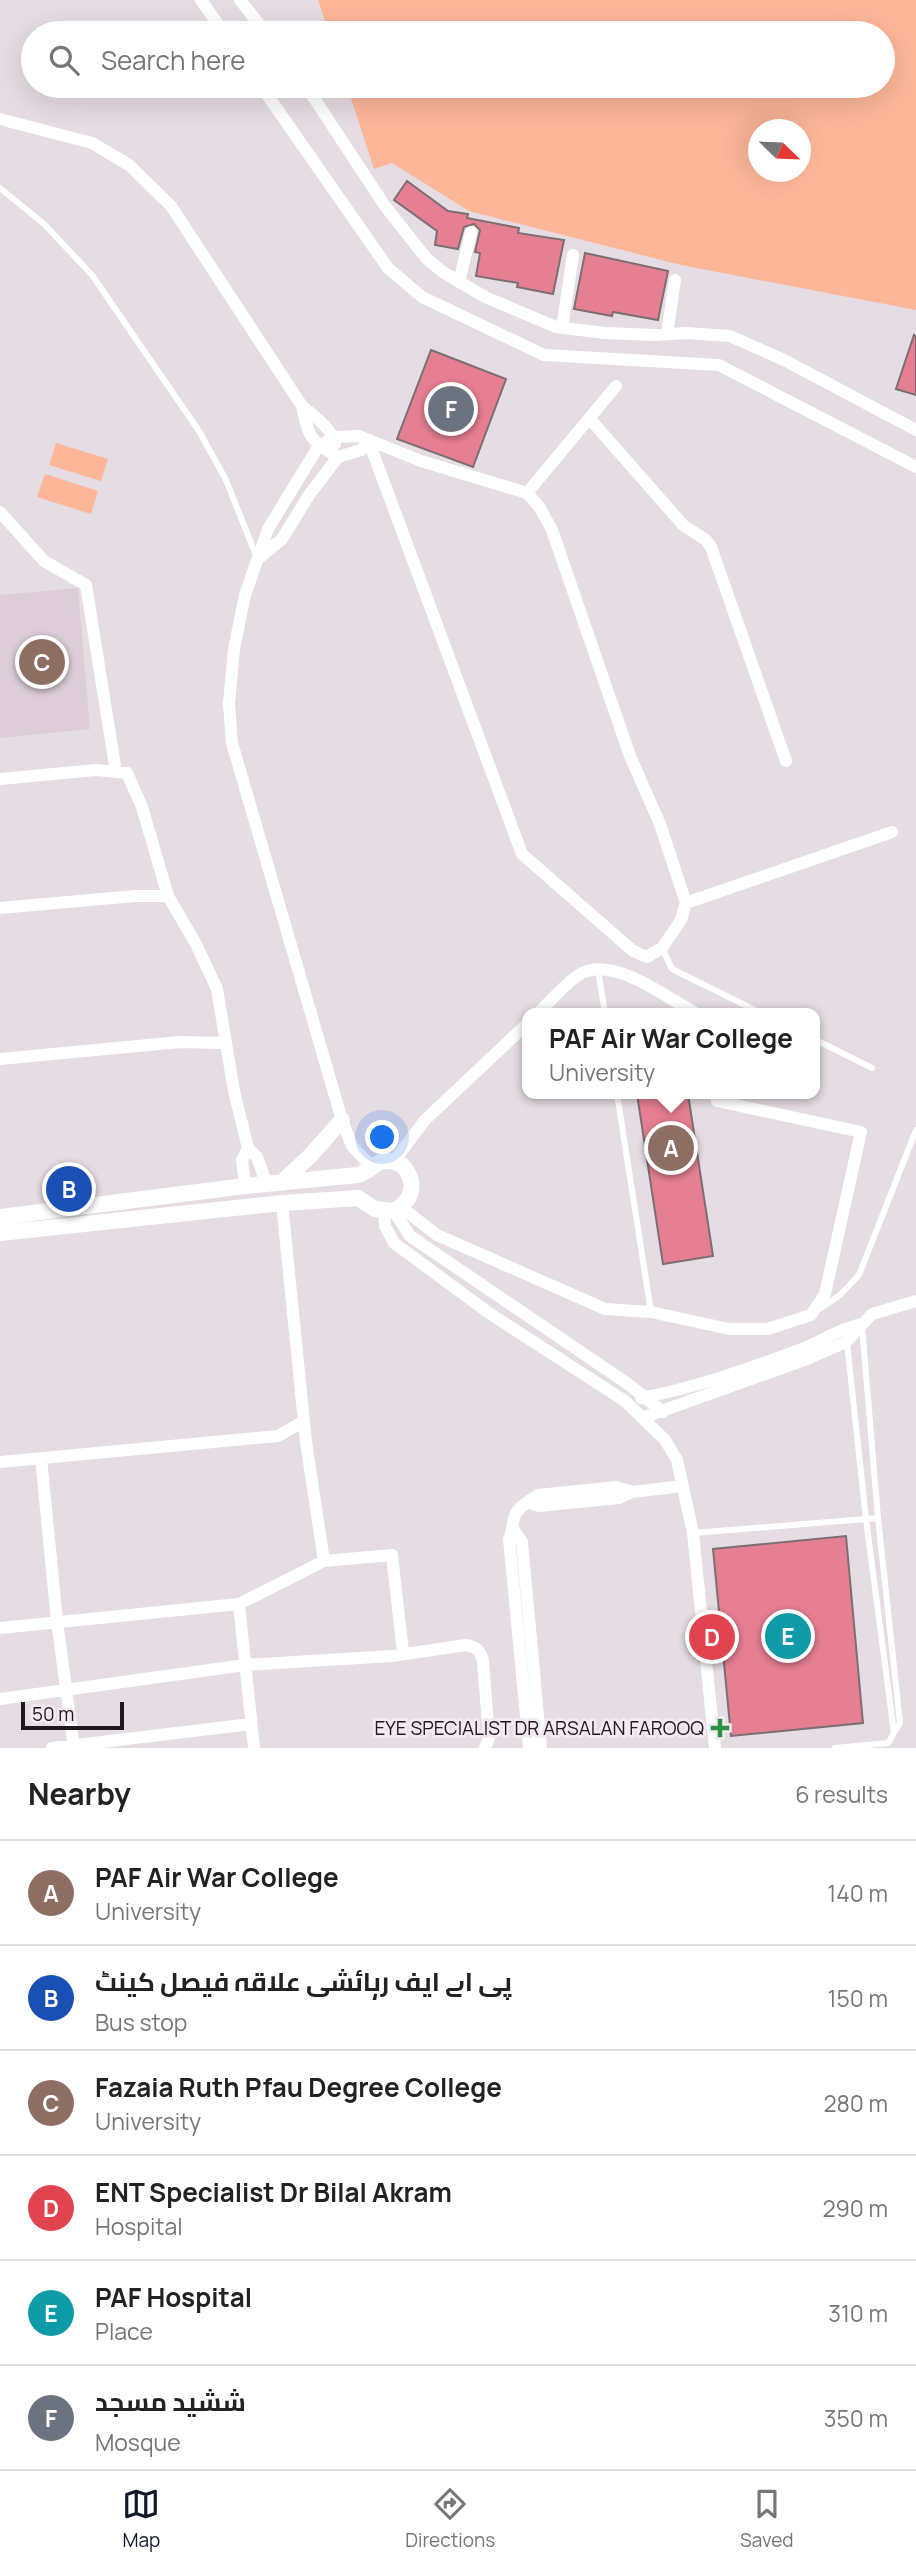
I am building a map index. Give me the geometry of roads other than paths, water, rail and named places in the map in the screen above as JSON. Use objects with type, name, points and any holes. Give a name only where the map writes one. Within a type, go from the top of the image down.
[{"type":"street","points":[[201,0],[216,21]]},
{"type":"street","points":[[240,0],[257,21]]},
{"type":"street","points":[[269,98],[388,268],[422,297],[544,355],[719,365],[916,467]]},
{"type":"street","points":[[314,98],[385,206],[426,258],[459,282],[526,316],[562,328],[605,333],[714,334],[744,341],[916,430]]},
{"type":"street","points":[[0,119],[92,143],[129,165],[172,206],[302,406],[334,437],[338,457]]},
{"type":"street","points":[[459,282],[471,232]]},
{"type":"street","points":[[562,328],[573,255]]},
{"type":"street","points":[[667,334],[675,280]]},
{"type":"street","points":[[527,493],[616,386]]},
{"type":"street","points":[[302,406],[308,433],[318,447],[338,457]]},
{"type":"street","points":[[590,419],[683,525],[706,540],[711,547],[786,761]]},
{"type":"street","points":[[369,442],[522,854],[634,951],[648,957],[662,948],[681,920],[685,903],[660,824],[630,756],[552,530],[540,508],[527,493],[421,461],[359,436],[334,437],[318,447],[268,530],[245,595],[234,649],[229,705],[232,743],[342,1120],[352,1146],[371,1166]]},
{"type":"street","points":[[258,559],[282,539],[316,485],[338,457],[361,450],[369,442]]},
{"type":"street","points":[[0,512],[44,561],[86,585],[116,772]]},
{"type":"street","points":[[0,779],[96,770],[127,773],[142,807],[168,896],[196,944],[217,989],[225,1043],[248,1148],[274,1184]]},
{"type":"street","points":[[685,903],[892,832]]},
{"type":"street","points":[[0,908],[135,896],[168,896]]},
{"type":"street","points":[[543,1008],[580,974],[598,968],[618,971],[686,1008]]},
{"type":"street","points":[[394,1161],[425,1120],[522,1028]]},
{"type":"street","points":[[0,1059],[180,1042],[225,1043]]},
{"type":"street","points":[[0,1233],[282,1203],[358,1198],[393,1210],[437,1235],[605,1309],[650,1312],[729,1329],[768,1329],[811,1315],[825,1294],[861,1132],[717,1099]]},
{"type":"street","points":[[274,1184],[310,1156],[342,1120]]},
{"type":"street","points":[[245,1186],[242,1160],[248,1148]]},
{"type":"street","points":[[0,1217],[245,1186],[358,1175],[385,1160],[402,1165],[412,1180],[411,1193],[393,1210],[385,1226],[394,1243],[489,1313],[625,1401],[665,1440],[677,1460],[693,1533],[715,1748]]},
{"type":"street","points":[[190,1194],[194,1213]]},
{"type":"street","points":[[282,1203],[304,1421],[324,1561]]},
{"type":"street","points":[[393,1210],[410,1236],[646,1397],[663,1412]]},
{"type":"street","points":[[642,1418],[807,1360],[846,1342],[872,1314],[916,1301]]},
{"type":"street","points":[[625,1401],[683,1390],[787,1355],[843,1328],[862,1324]]},
{"type":"street","points":[[0,1462],[278,1436],[304,1421]]},
{"type":"street","points":[[41,1458],[57,1621],[74,1747]]},
{"type":"street","points":[[529,1748],[509,1539],[514,1530],[515,1516],[528,1502],[539,1506],[619,1498],[632,1492],[683,1486]]},
{"type":"street","points":[[514,1530],[522,1542],[541,1748]]},
{"type":"street","points":[[0,1628],[239,1604],[324,1561],[392,1555],[403,1653]]},
{"type":"street","points":[[239,1604],[254,1748]]},
{"type":"street","points":[[0,1699],[245,1665],[403,1653],[466,1644],[476,1647],[483,1661],[489,1738],[485,1748]]},
{"type":"street","points":[[52,1748],[251,1724]]},
{"type":"lane","points":[[0,188],[44,224],[92,275],[200,430],[226,480],[258,559]]},
{"type":"lane","points":[[662,948],[672,969],[751,1008]]},
{"type":"lane","points":[[598,968],[603,1008]]},
{"type":"lane","points":[[820,1043],[872,1068]]},
{"type":"lane","points":[[618,1099],[650,1312]]},
{"type":"lane","points":[[811,1315],[840,1295],[859,1275],[916,1130]]},
{"type":"lane","points":[[835,1748],[888,1743],[900,1723],[878,1518],[862,1324]]},
{"type":"lane","points":[[843,1328],[894,1734]]},
{"type":"lane","points":[[693,1533],[878,1518]]},
{"type":"place","name":"ششید مسجد","points":[[451,409]]},
{"type":"place","name":"Fazaia Ruth Pfau Degree College","points":[[42,662]]},
{"type":"place","name":"PAF Air War College","points":[[671,1148]]},
{"type":"place","name":"پی اے ایف رہائشی علاقہ فیصل کینٹ","points":[[69,1189]]},
{"type":"place","name":"PAF Hospital","points":[[788,1636]]},
{"type":"place","name":"ENT Specialist Dr Bilal Akram","points":[[712,1637]]},
{"type":"place","name":"EYE SPECIALIST DR ARSALAN FAROOQ","points":[[720,1728]]}]
